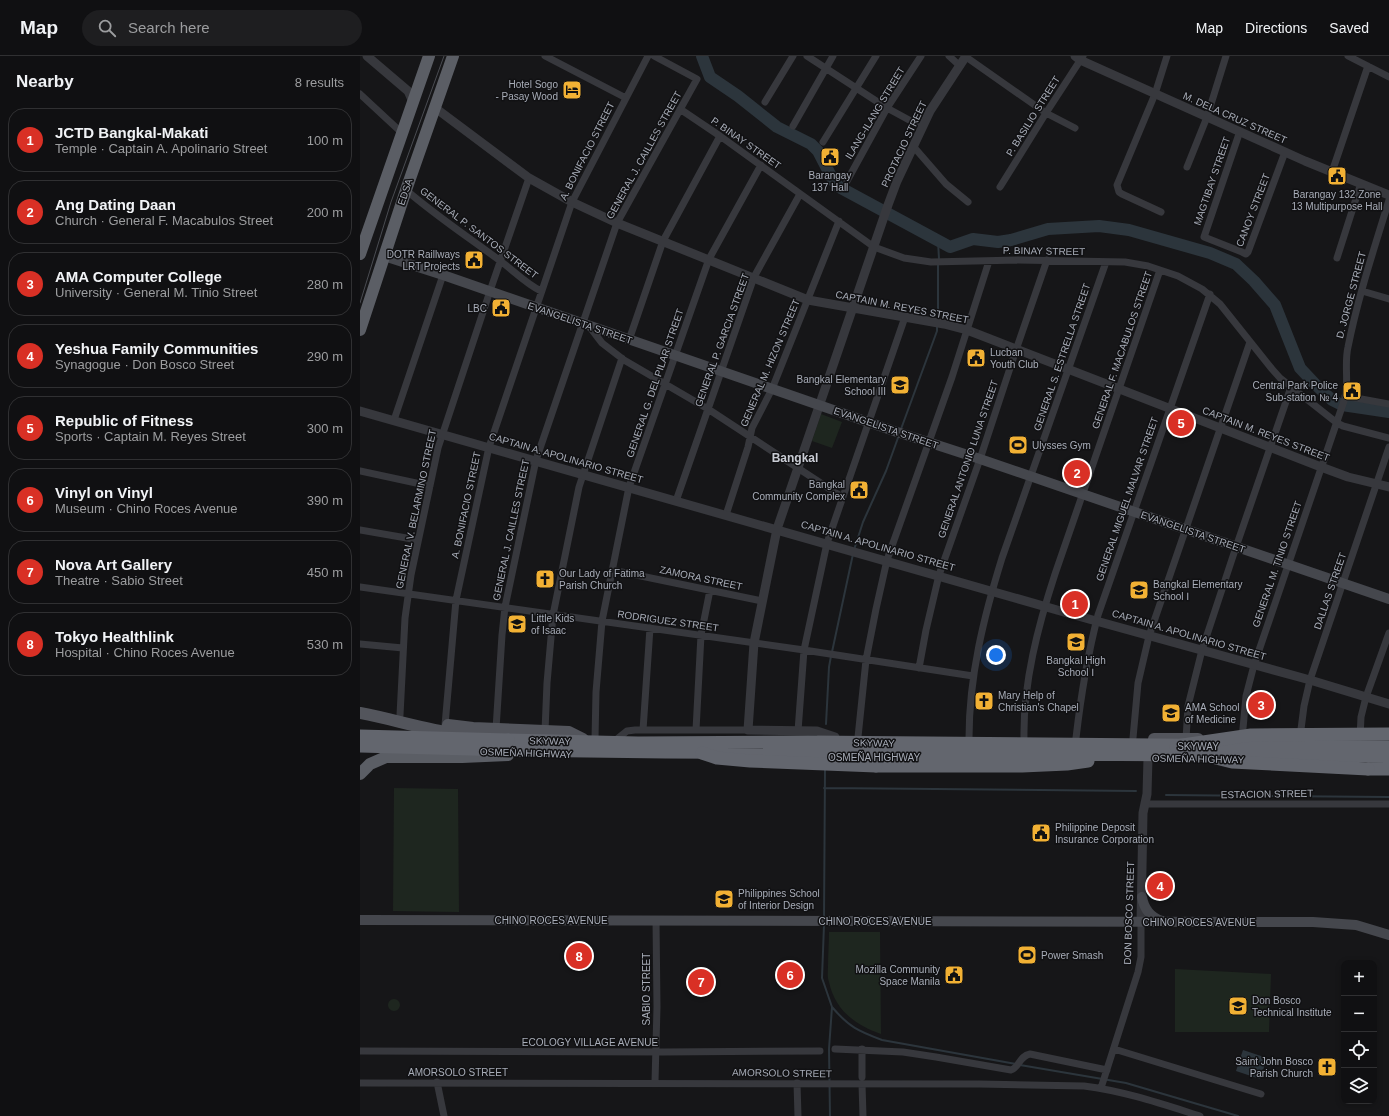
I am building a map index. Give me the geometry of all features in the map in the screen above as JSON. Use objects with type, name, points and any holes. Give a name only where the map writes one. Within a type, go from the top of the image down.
[{"type":"highway","points":[[360,254],[430,56]]},
{"type":"highway","name":"EDSA","points":[[360,330],[434,107],[454,56]]},
{"type":"highway","name":"SKYWAY","points":[[361,732],[638,743],[1181,742],[1389,747]]},
{"type":"highway","points":[[1181,742],[1251,735],[1389,734]]},
{"type":"highway","name":"SKYWAY","points":[[360,747],[702,753],[1389,758]]},
{"type":"highway","points":[[702,753],[717,758],[876,766],[1058,764],[1085,762],[1097,758]]},
{"type":"highway","points":[[360,774],[370,764],[386,757],[462,757],[543,754]]},
{"type":"highway","points":[[1208,756],[1232,762],[1389,769]]},
{"type":"main road","name":"EVANGELISTA STREET","points":[[384,256],[1389,599]]},
{"type":"main road","name":"OSMEÑA HIGHWAY","points":[[360,707],[400,714],[445,725],[473,728],[569,732],[589,739]]},
{"type":"main road","name":"OSMEÑA HIGHWAY","points":[[360,713],[444,732],[497,737],[818,740],[834,737],[1132,738],[1181,742],[1242,741],[1389,744]]},
{"type":"main road","points":[[361,732],[403,739],[435,750]]},
{"type":"main road","name":"OSMEÑA HIGHWAY","points":[[360,747],[543,754],[666,756],[1389,758]]},
{"type":"main road","points":[[1142,897],[1149,914],[1154,918],[1166,922]]},
{"type":"main road","name":"CHINO ROCES AVENUE","points":[[360,920],[1332,923],[1356,926],[1389,936]]},
{"type":"street","points":[[367,56],[408,91],[413,102]]},
{"type":"street","points":[[545,56],[626,98]]},
{"type":"street","name":"A. BONIFACIO STREET","points":[[445,725],[456,600],[489,447],[572,202],[648,56]]},
{"type":"street","name":"GENERAL J. CAILLES STREET","points":[[496,729],[505,607],[536,460],[586,325],[618,223],[697,79],[654,56]]},
{"type":"street","points":[[765,102],[793,56]]},
{"type":"street","points":[[807,56],[887,108],[922,127]]},
{"type":"street","points":[[793,126],[833,56]]},
{"type":"street","points":[[823,142],[876,56]]},
{"type":"street","name":"ILANG-ILANG STREET","points":[[847,181],[887,108],[921,56]]},
{"type":"street","points":[[949,56],[960,66]]},
{"type":"street","points":[[966,56],[1046,113],[1075,128]]},
{"type":"street","name":"PROTACIO STREET","points":[[748,730],[754,643],[777,529],[897,181],[930,111],[966,56]]},
{"type":"street","points":[[1161,212],[1122,194],[1119,192],[1117,185],[1154,94],[1167,56]]},
{"type":"street","points":[[1187,168],[1207,117],[1226,56]]},
{"type":"street","name":"M. DELA CRUZ STREET","points":[[1079,57],[1154,94],[1285,152],[1389,195]]},
{"type":"street","name":"P. BASILIO STREET","points":[[1000,187],[1079,57]]},
{"type":"street","points":[[1353,57],[1389,77]]},
{"type":"street","points":[[1332,172],[1368,66]]},
{"type":"street","points":[[360,94],[402,133]]},
{"type":"street","name":"CAPTAIN M. REYES STREET","points":[[434,107],[529,178],[572,202],[618,223],[808,300],[944,324],[967,330],[1067,370],[1321,467],[1348,477],[1389,487]]},
{"type":"street","name":"P. BINAY STREET","points":[[680,109],[874,247],[904,258],[931,262],[1047,260],[1139,264],[1160,270],[1192,283],[1210,294],[1226,311],[1272,369],[1291,387],[1337,423],[1389,438]]},
{"type":"street","name":"MAGTIBAY STREET","points":[[1204,237],[1240,131]]},
{"type":"street","points":[[629,340],[663,241],[720,136]]},
{"type":"street","points":[[913,146],[946,184],[968,202]]},
{"type":"street","name":"CANOY STREET","points":[[1204,237],[1246,254],[1248,252],[1285,152]]},
{"type":"street","name":"GENERAL G. DEL PILAR STREET","points":[[589,739],[596,692],[602,622],[629,487],[709,259],[761,166]]},
{"type":"street","name":"GENERAL V. BELARMINO STREET","points":[[400,714],[403,648],[409,593],[418,540],[442,434],[529,178]]},
{"type":"street","points":[[1337,258],[1361,184]]},
{"type":"street","name":"GENERAL P. SANTOS STREET","points":[[406,190],[532,286],[542,291]]},
{"type":"street","name":"GENERAL P. GARCIA STREET","points":[[676,501],[754,277],[800,194]]},
{"type":"street","name":"D. JORGE STREET","points":[[1345,397],[1347,388],[1346,356],[1362,291],[1389,200]]},
{"type":"street","name":"GENERAL M. HIZON STREET","points":[[726,515],[751,436],[752,428],[772,389],[839,222]]},
{"type":"street","name":"GENERAL ANTONIO LUNA STREET","points":[[919,668],[939,575],[1047,260]]},
{"type":"street","points":[[858,737],[866,660],[888,560],[967,330],[989,261]]},
{"type":"street","name":"GENERAL S. ESTRELLA STREET","points":[[968,738],[973,676],[992,590],[1067,370],[1106,262]]},
{"type":"street","name":"GENERAL F. MACABULOS STREET","points":[[1024,738],[1025,707],[1033,659],[1045,606],[1082,494],[1160,270]]},
{"type":"street","points":[[394,420],[443,275]]},
{"type":"street","points":[[1362,291],[1389,299]]},
{"type":"street","name":"GENERAL MIGUEL MALVAR STREET","points":[[1076,738],[1082,689],[1091,640],[1133,512],[1210,294]]},
{"type":"street","points":[[798,731],[804,650],[827,543],[905,317]]},
{"type":"street","points":[[586,325],[602,343],[622,358],[751,436],[842,497]]},
{"type":"street","points":[[1132,738],[1138,683],[1149,636],[1250,342]]},
{"type":"street","points":[[545,731],[547,683],[553,615],[579,487],[622,358]]},
{"type":"street","points":[[1181,742],[1202,650],[1291,387]]},
{"type":"street","points":[[1345,397],[1389,404]]},
{"type":"street","name":"GENERAL M. TINIO STREET","points":[[1242,741],[1244,710],[1254,665],[1345,397]]},
{"type":"street","name":"CAPTAIN A. APOLINARIO STREET","points":[[360,411],[888,560],[1149,636],[1310,680],[1389,704]]},
{"type":"street","name":"DALLAS STREET","points":[[1300,743],[1303,712],[1310,680],[1344,584],[1389,448]]},
{"type":"street","points":[[360,471],[430,486]]},
{"type":"street","points":[[360,530],[418,540]]},
{"type":"street","name":"ZAMORA STREET","points":[[612,570],[762,601]]},
{"type":"street","name":"RODRIGUEZ STREET","points":[[360,587],[804,650],[973,676]]},
{"type":"street","points":[[696,730],[701,636],[710,590]]},
{"type":"street","points":[[643,730],[650,628]]},
{"type":"street","points":[[1359,744],[1361,717],[1366,697],[1389,633]]},
{"type":"street","points":[[360,644],[403,648]]},
{"type":"street","name":"OSMEÑA HIGHWAY","points":[[617,739],[628,731],[643,730],[798,731],[822,732],[834,737]]},
{"type":"street","name":"DON BOSCO STREET","points":[[1103,1082],[1138,972],[1142,897],[1143,813],[1147,794],[1148,758]]},
{"type":"street","name":"ESTACION STREET","points":[[1145,804],[1389,804]]},
{"type":"street","name":"SABIO STREET","points":[[655,1082],[657,1007],[656,920]]},
{"type":"street","points":[[835,1048],[862,1049],[936,1057],[1011,1070],[1015,1068],[1022,1058],[1030,1054],[1107,1070]]},
{"type":"street","points":[[862,1049],[863,1116]]},
{"type":"street","points":[[1114,1049],[1261,1094]]},
{"type":"street","name":"ECOLOGY VILLAGE AVENUE","points":[[360,1051],[820,1051]]},
{"type":"street","name":"AMORSOLO STREET","points":[[360,1083],[655,1082],[829,1084],[862,1080],[1084,1086],[1103,1082],[1145,1098],[1200,1116]]},
{"type":"street","points":[[437,1082],[444,1116]]},
{"type":"street","points":[[797,1083],[798,1116]]},
{"type":"shaded area","points":[[821,414],[842,422],[832,448],[812,441]]},
{"type":"shaded area","points":[[394,788],[458,789],[459,912],[393,911]]},
{"type":"shaded area","points":[[829,932],[880,932],[881,1034],[855,1021],[836,1001],[828,978]]},
{"type":"shaded area","points":[[1175,969],[1271,974],[1269,1032],[1175,1032]]},
{"type":"shaded area","points":[[392,999],[396,999],[400,1005],[396,1011],[392,1011],[388,1007],[388,1003]]},
{"type":"shaded area","points":[[1243,1050],[1267,1058],[1260,1079],[1236,1071]]},
{"type":"waterway","points":[[702,56],[710,77],[738,96],[777,127],[811,144],[818,151],[833,180],[839,187],[950,247],[973,239],[998,242],[1011,240],[1048,229],[1099,226],[1129,230],[1210,253],[1236,264],[1254,281],[1275,305],[1300,368],[1315,384],[1332,400],[1342,405],[1389,412]]},
{"type":"waterway","points":[[938,241],[939,259]]},
{"type":"waterway","points":[[938,264],[938,319]]},
{"type":"waterway","points":[[901,429],[937,331],[937,326]]},
{"type":"waterway","points":[[854,550],[863,522],[886,471],[899,435]]},
{"type":"waterway","points":[[832,652],[853,554]]},
{"type":"waterway","points":[[826,724],[831,656]]},
{"type":"waterway","points":[[824,918],[825,769]]},
{"type":"waterway","points":[[824,788],[1136,791]]},
{"type":"waterway","points":[[1166,795],[1389,797]]},
{"type":"waterway","points":[[824,925],[822,978],[832,1007],[829,1049],[830,1116]]},
{"type":"waterway","points":[[832,1007],[854,1028],[882,1040],[1016,1064]]},
{"type":"waterway","points":[[1020,1065],[1126,1083],[1238,1116]]},
{"type":"tram line","points":[[360,303],[391,202],[444,56]]},
{"type":"place","name":"Hotel Sogo - Pasay Wood","points":[[572,90]]},
{"type":"place","name":"Barangay 137 Hall","points":[[830,157]]},
{"type":"place","name":"Barangay 132 Zone 13 Multipurpose Hall","points":[[1337,176]]},
{"type":"place","name":"DOTR Raillways LRT Projects","points":[[474,260]]},
{"type":"place","name":"LBC","points":[[501,308]]},
{"type":"place","name":"Lucban Youth Club","points":[[976,358]]},
{"type":"place","name":"Bangkal Elementary School III","points":[[900,385]]},
{"type":"place","name":"Central Park Police Sub-station № 4","points":[[1352,391]]},
{"type":"place","name":"Republic of Fitness","points":[[1181,423]]},
{"type":"place","name":"Ulysses Gym","points":[[1018,445]]},
{"type":"place","name":"Ang Dating Daan","points":[[1077,473]]},
{"type":"place","name":"Bangkal Community Complex","points":[[859,490]]},
{"type":"place","name":"Our Lady of Fatima Parish Church","points":[[545,579]]},
{"type":"place","name":"Bangkal Elementary School Ⅰ","points":[[1139,590]]},
{"type":"place","name":"JCTD Bangkal-Makati","points":[[1075,604]]},
{"type":"place","name":"Little Kids of Isaac","points":[[517,624]]},
{"type":"place","name":"Bangkal High School Ⅰ","points":[[1076,642]]},
{"type":"place","name":"Mary Help of Christian's Chapel","points":[[984,701]]},
{"type":"place","name":"AMA Computer College","points":[[1261,705]]},
{"type":"place","name":"AMA School of Medicine","points":[[1171,713]]},
{"type":"place","name":"Philippine Deposit Insurance Corporation","points":[[1041,833]]},
{"type":"place","name":"Yeshua Family Communities","points":[[1160,886]]},
{"type":"place","name":"Philippines School of Interior Design","points":[[724,899]]},
{"type":"place","name":"Power Smash","points":[[1027,955]]},
{"type":"place","name":"Tokyo Healthlink","points":[[579,956]]},
{"type":"place","name":"Vinyl on Vinyl","points":[[790,975]]},
{"type":"place","name":"Mozilla Community Space Manila","points":[[954,975]]},
{"type":"place","name":"Nova Art Gallery","points":[[701,982]]},
{"type":"place","name":"Don Bosco Technical Institute","points":[[1238,1006]]},
{"type":"place","name":"Saint John Bosco Parish Church","points":[[1327,1067]]},
{"type":"district","name":"Bangkal","points":[[795,458]]}]
